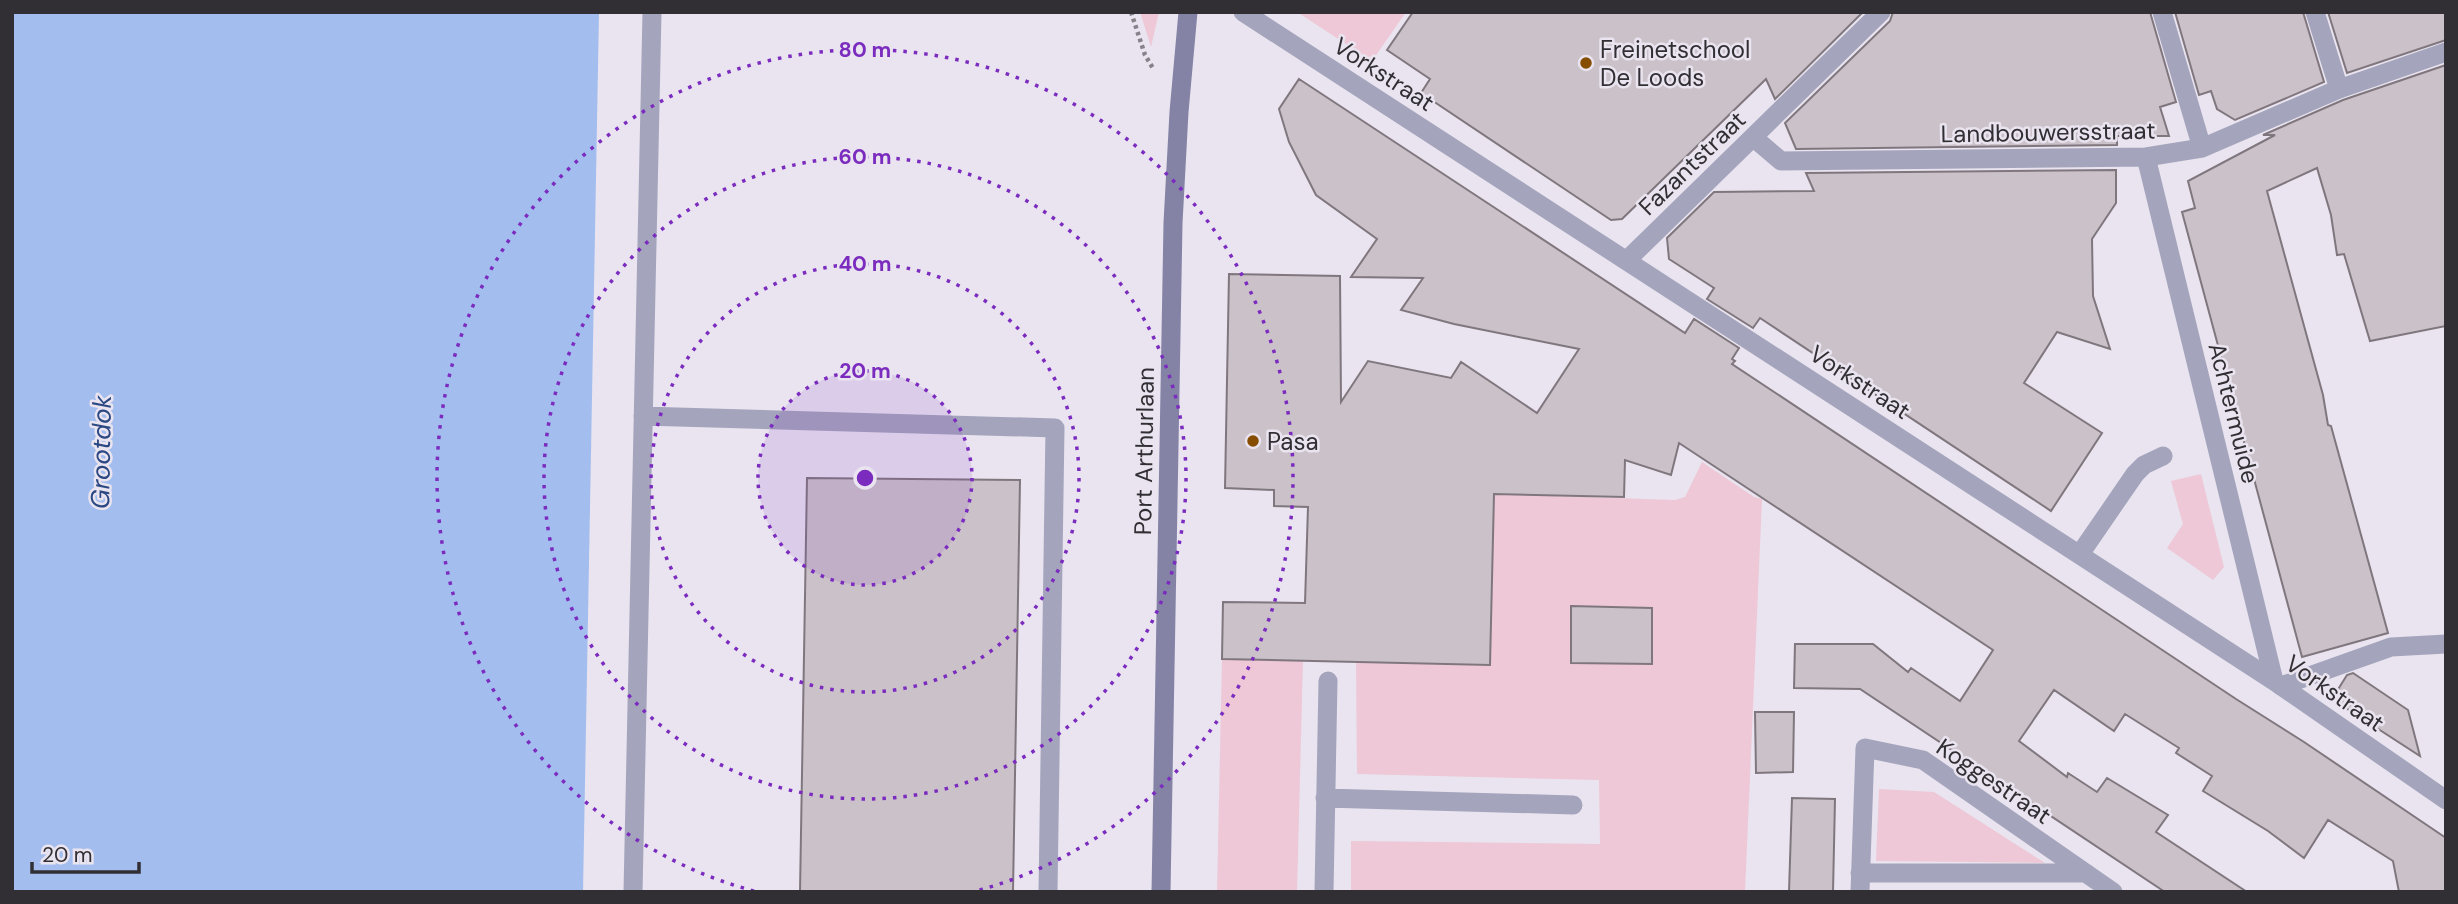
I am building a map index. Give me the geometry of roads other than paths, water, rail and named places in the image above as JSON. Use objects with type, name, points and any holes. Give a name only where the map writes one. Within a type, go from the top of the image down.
[{"type":"main road","name":"Port Arthurlaan","points":[[1161,892],[1173,223],[1188,12]]},
{"type":"street","points":[[633,892],[652,12]]},
{"type":"street","name":"Vorkstraat","points":[[1243,12],[2278,683],[2446,800]]},
{"type":"street","name":"Fazantstraat","points":[[1627,260],[1881,12]]},
{"type":"street","points":[[2162,12],[2202,148]]},
{"type":"street","points":[[2315,12],[2339,89]]},
{"type":"street","name":"Landbouwersstraat","points":[[1754,138],[1781,160],[2146,157],[2202,148],[2339,89],[2446,52]]},
{"type":"street","name":"Achtermuide","points":[[2146,157],[2278,683]]},
{"type":"street","points":[[643,416],[1055,428],[1048,892]]},
{"type":"street","points":[[2080,554],[2135,474],[2144,465],[2163,456]]},
{"type":"street","points":[[2278,683],[2392,647],[2446,644]]},
{"type":"street","points":[[1324,892],[1328,681]]},
{"type":"street","name":"Koggestraat","points":[[2086,873],[1860,882],[1865,748],[1923,760],[2086,873],[2113,892]]},
{"type":"street","points":[[1325,798],[1573,805]]},
{"type":"water","name":"Grootdok","points":[[12,12],[599,12],[583,892],[12,892]]},
{"type":"place","name":"Freinetschool De Loods","points":[[1586,63]]},
{"type":"place","name":"Pasa","points":[[1253,441]]}]
